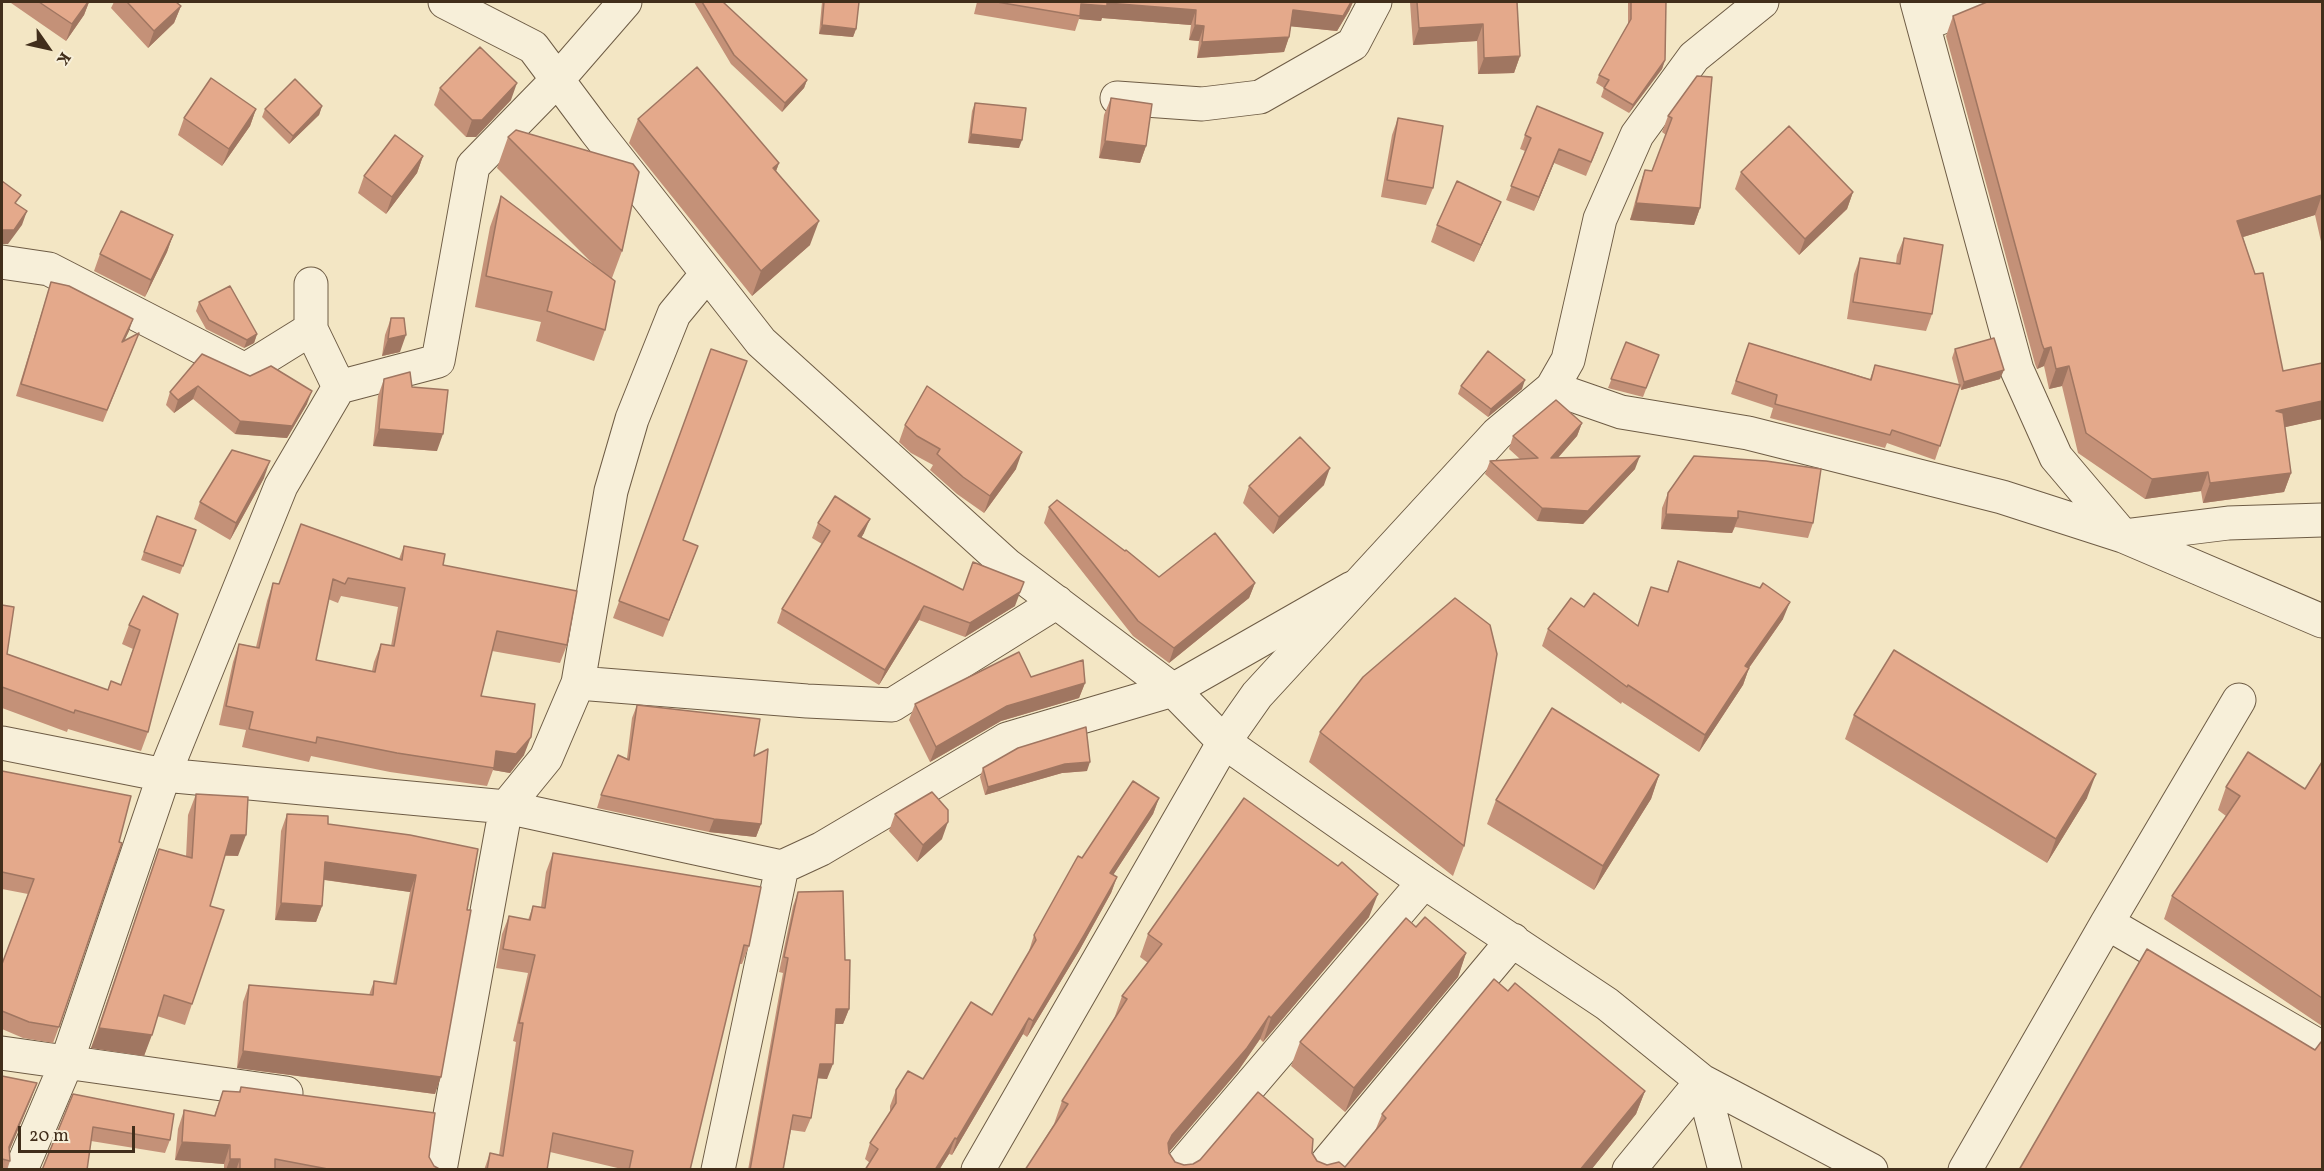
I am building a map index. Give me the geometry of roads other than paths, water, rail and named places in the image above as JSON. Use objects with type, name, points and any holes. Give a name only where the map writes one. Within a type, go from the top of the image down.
[{"type":"street","points":[[445,2],[533,47],[761,342],[1007,565],[1173,690],[1224,741],[1424,882],[1607,1004],[1702,1081],[1871,1170]]},
{"type":"street","points":[[21,1170],[66,1064],[164,775],[281,486],[339,387],[438,361],[473,166],[558,78],[625,2]]},
{"type":"street","points":[[1117,98],[1202,104],[1260,97],[1353,44],[1375,2]]},
{"type":"street","points":[[978,1170],[1224,741],[1257,695],[1497,434],[1552,388],[1568,360],[1600,219],[1637,135],[1694,57],[1762,2]]},
{"type":"street","points":[[1982,2],[1921,13],[2017,370],[2056,457],[2123,536]]},
{"type":"street","points":[[2,262],[49,268],[245,370],[311,329]]},
{"type":"street","points":[[440,1170],[436,1113],[506,807],[546,758],[578,683],[611,491],[632,419],[674,314],[707,274]]},
{"type":"street","points":[[311,284],[311,329],[339,387]]},
{"type":"street","points":[[1552,388],[1621,412],[1748,433],[1990,494],[2123,536],[2310,615]]},
{"type":"street","points":[[2123,536],[2228,523],[2322,520]]},
{"type":"street","points":[[2,743],[164,775],[506,807],[782,867],[821,849],[1007,739],[1173,690],[1360,583]]},
{"type":"street","points":[[578,683],[807,701],[892,705],[1057,602]]},
{"type":"street","points":[[1965,1170],[2239,700]]},
{"type":"street","points":[[718,1170],[782,867]]},
{"type":"street","points":[[1178,1170],[1424,882]]},
{"type":"street","points":[[2107,923],[2322,1048]]},
{"type":"street","points":[[1321,1170],[1513,940]]},
{"type":"street","points":[[2,1053],[66,1064],[321,1098]]},
{"type":"street","points":[[1629,1170],[1702,1081]]},
{"type":"street","points":[[1702,1081],[1725,1170]]}]
